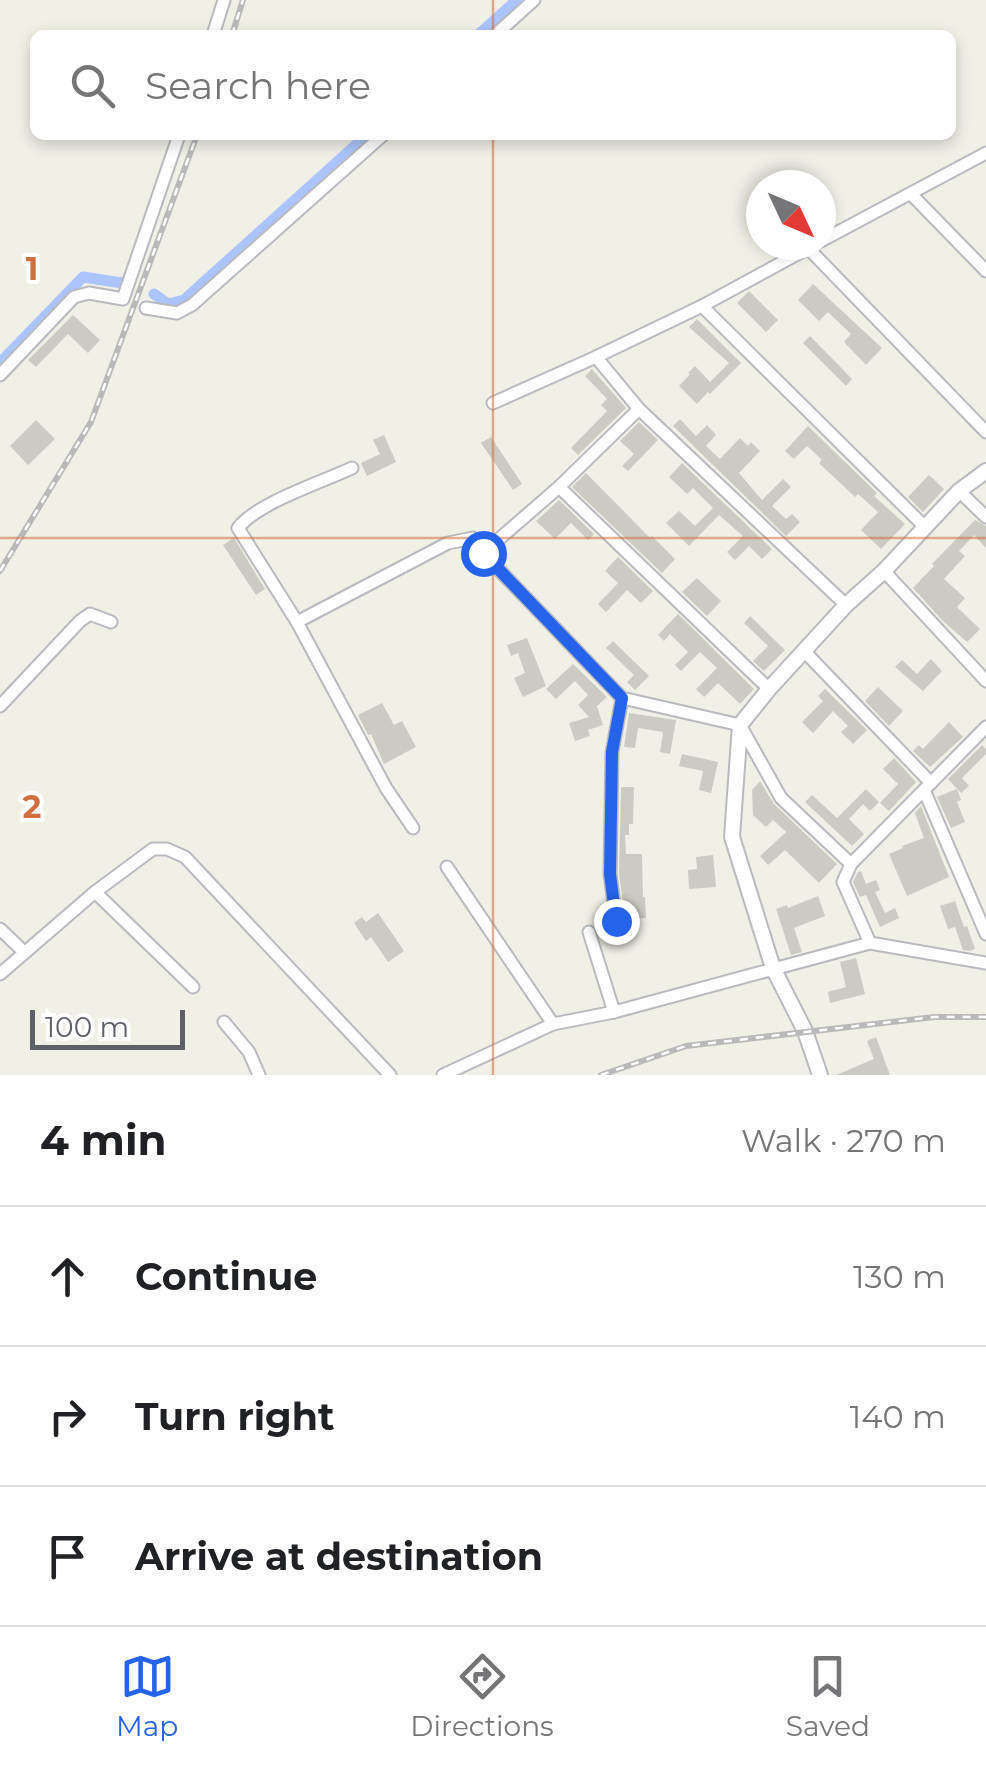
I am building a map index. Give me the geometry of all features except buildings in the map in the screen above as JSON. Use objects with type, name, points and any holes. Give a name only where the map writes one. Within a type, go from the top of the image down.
[{"type":"street","points":[[215,30],[224,0]]},
{"type":"street","points":[[501,30],[534,0]]},
{"type":"street","points":[[0,376],[74,297],[89,293],[123,299],[178,140]]},
{"type":"street","points":[[146,308],[178,313],[192,306],[377,140]]},
{"type":"street","points":[[836,233],[986,153]]},
{"type":"street","points":[[912,194],[986,272]]},
{"type":"street","points":[[493,403],[596,358],[786,260]]},
{"type":"street","points":[[824,260],[986,432]]},
{"type":"street","points":[[702,306],[926,528]]},
{"type":"street","points":[[596,358],[638,409],[846,605]]},
{"type":"street","points":[[638,409],[559,487],[483,553],[622,698],[740,725],[781,798],[851,864]]},
{"type":"street","points":[[352,468],[266,506],[238,528],[296,622],[386,788],[413,828]]},
{"type":"street","points":[[820,1075],[805,1032],[773,968],[732,837],[740,725],[846,605],[959,492],[986,471]]},
{"type":"street","points":[[559,487],[769,690]]},
{"type":"street","points":[[959,492],[986,517]]},
{"type":"street","points":[[296,622],[448,543],[472,538],[489,547]]},
{"type":"street","points":[[884,571],[986,681]]},
{"type":"street","points":[[0,706],[80,621],[90,614],[111,622]]},
{"type":"street","points":[[804,651],[927,786],[986,934]]},
{"type":"street","points":[[616,921],[610,874],[612,752],[622,698]]},
{"type":"street","points":[[870,943],[843,882],[851,864],[986,727]]},
{"type":"street","points":[[0,974],[95,892],[153,849],[167,848],[185,857],[390,1075]]},
{"type":"street","points":[[447,868],[553,1024]]},
{"type":"street","points":[[95,892],[193,987]]},
{"type":"street","points":[[0,928],[24,952]]},
{"type":"street","points":[[589,932],[614,1012]]},
{"type":"street","points":[[443,1075],[553,1024],[614,1012],[870,943],[986,963]]},
{"type":"street","points":[[224,1022],[250,1052],[259,1075]]},
{"type":"waterway","points":[[484,30],[517,0]]},
{"type":"waterway","points":[[154,294],[168,304],[184,300],[361,140]]},
{"type":"waterway","points":[[0,363],[83,277],[122,283]]},
{"type":"railway","points":[[234,30],[243,0]]},
{"type":"railway","points":[[0,571],[91,422],[195,140]]},
{"type":"railway","points":[[601,1075],[686,1046],[934,1017],[986,1017]]},
{"type":"route","points":[[483,553],[622,698],[612,752],[610,874],[616,921]]}]
